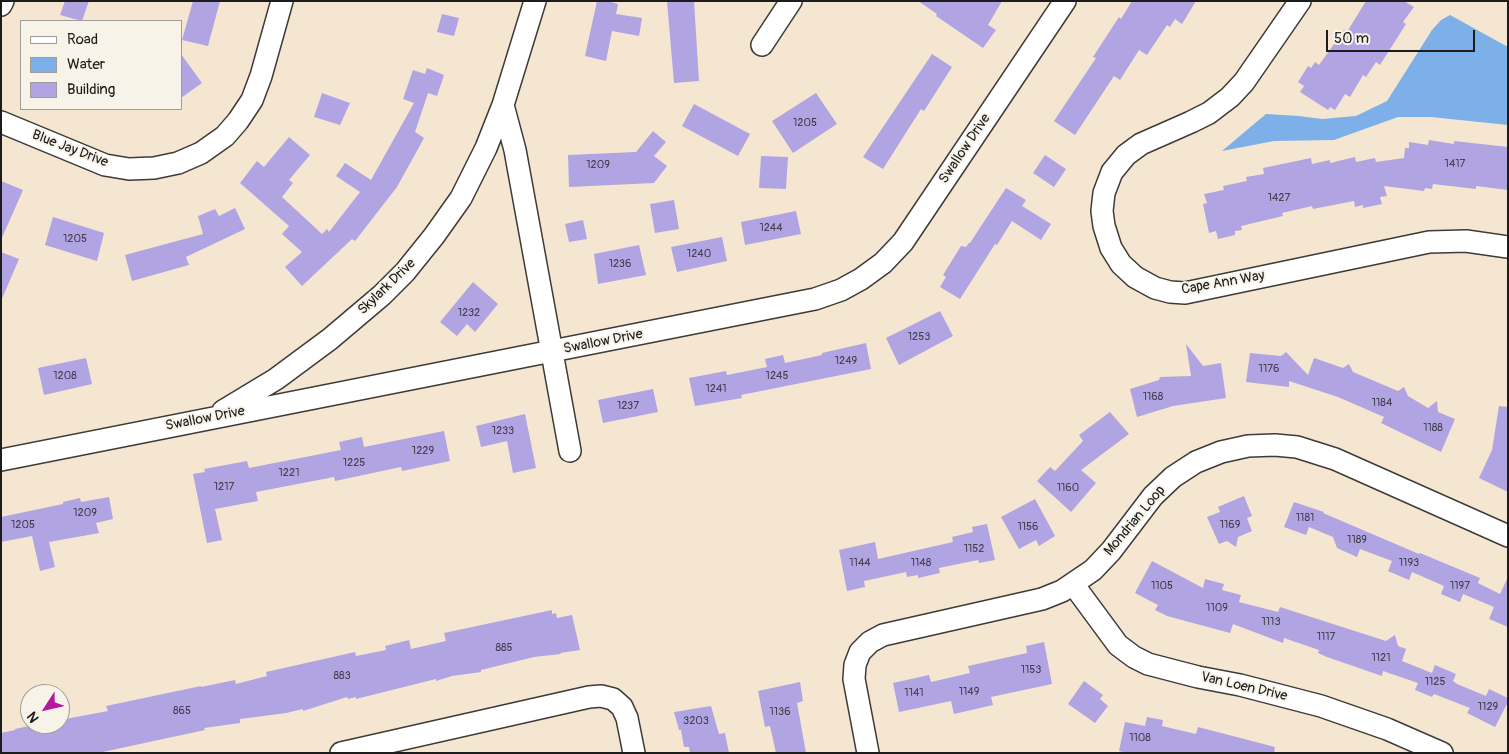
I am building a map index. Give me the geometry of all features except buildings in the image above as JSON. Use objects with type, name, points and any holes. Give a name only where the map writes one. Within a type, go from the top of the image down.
[{"type":"street","points":[[1,5],[3,1]]},
{"type":"street","name":"Blue Jay Drive","points":[[1,122],[105,165],[129,169],[154,168],[178,163],[200,153],[225,136],[252,100],[261,76],[282,1]]},
{"type":"street","name":"Skylark Drive","points":[[213,418],[276,378],[330,339],[382,295],[405,272],[434,236],[461,198],[486,148],[504,105],[535,1]]},
{"type":"street","points":[[762,45],[791,1]]},
{"type":"street","name":"Swallow Drive","points":[[1,460],[815,299],[841,290],[861,279],[883,263],[903,242],[1065,1]]},
{"type":"street","name":"Cape Ann Way","points":[[1300,1],[1244,82],[1230,97],[1209,113],[1141,144],[1126,155],[1112,172],[1104,193],[1102,211],[1104,226],[1111,248],[1121,264],[1135,277],[1155,288],[1185,293],[1429,242],[1466,241],[1508,247]]},
{"type":"street","points":[[504,105],[515,150],[570,451]]},
{"type":"street","name":"Mondrian Loop","points":[[868,753],[854,679],[855,665],[860,652],[870,642],[883,635],[1042,599],[1073,584],[1093,570],[1111,551],[1153,496],[1173,477],[1196,462],[1221,452],[1248,446],[1275,445],[1297,447],[1335,459],[1508,536]]},
{"type":"street","name":"Van Loen Drive","points":[[1073,584],[1118,645],[1134,657],[1148,664],[1320,706],[1387,729],[1442,753]]},
{"type":"street","points":[[341,753],[398,746],[494,718],[601,696],[613,699],[622,707],[627,718],[634,753]]},
{"type":"water","points":[[1450,15],[1508,47],[1508,125],[1431,117],[1398,117],[1334,140],[1274,141],[1222,151],[1266,114],[1322,119],[1356,116],[1387,101],[1432,30],[1441,20]]}]
